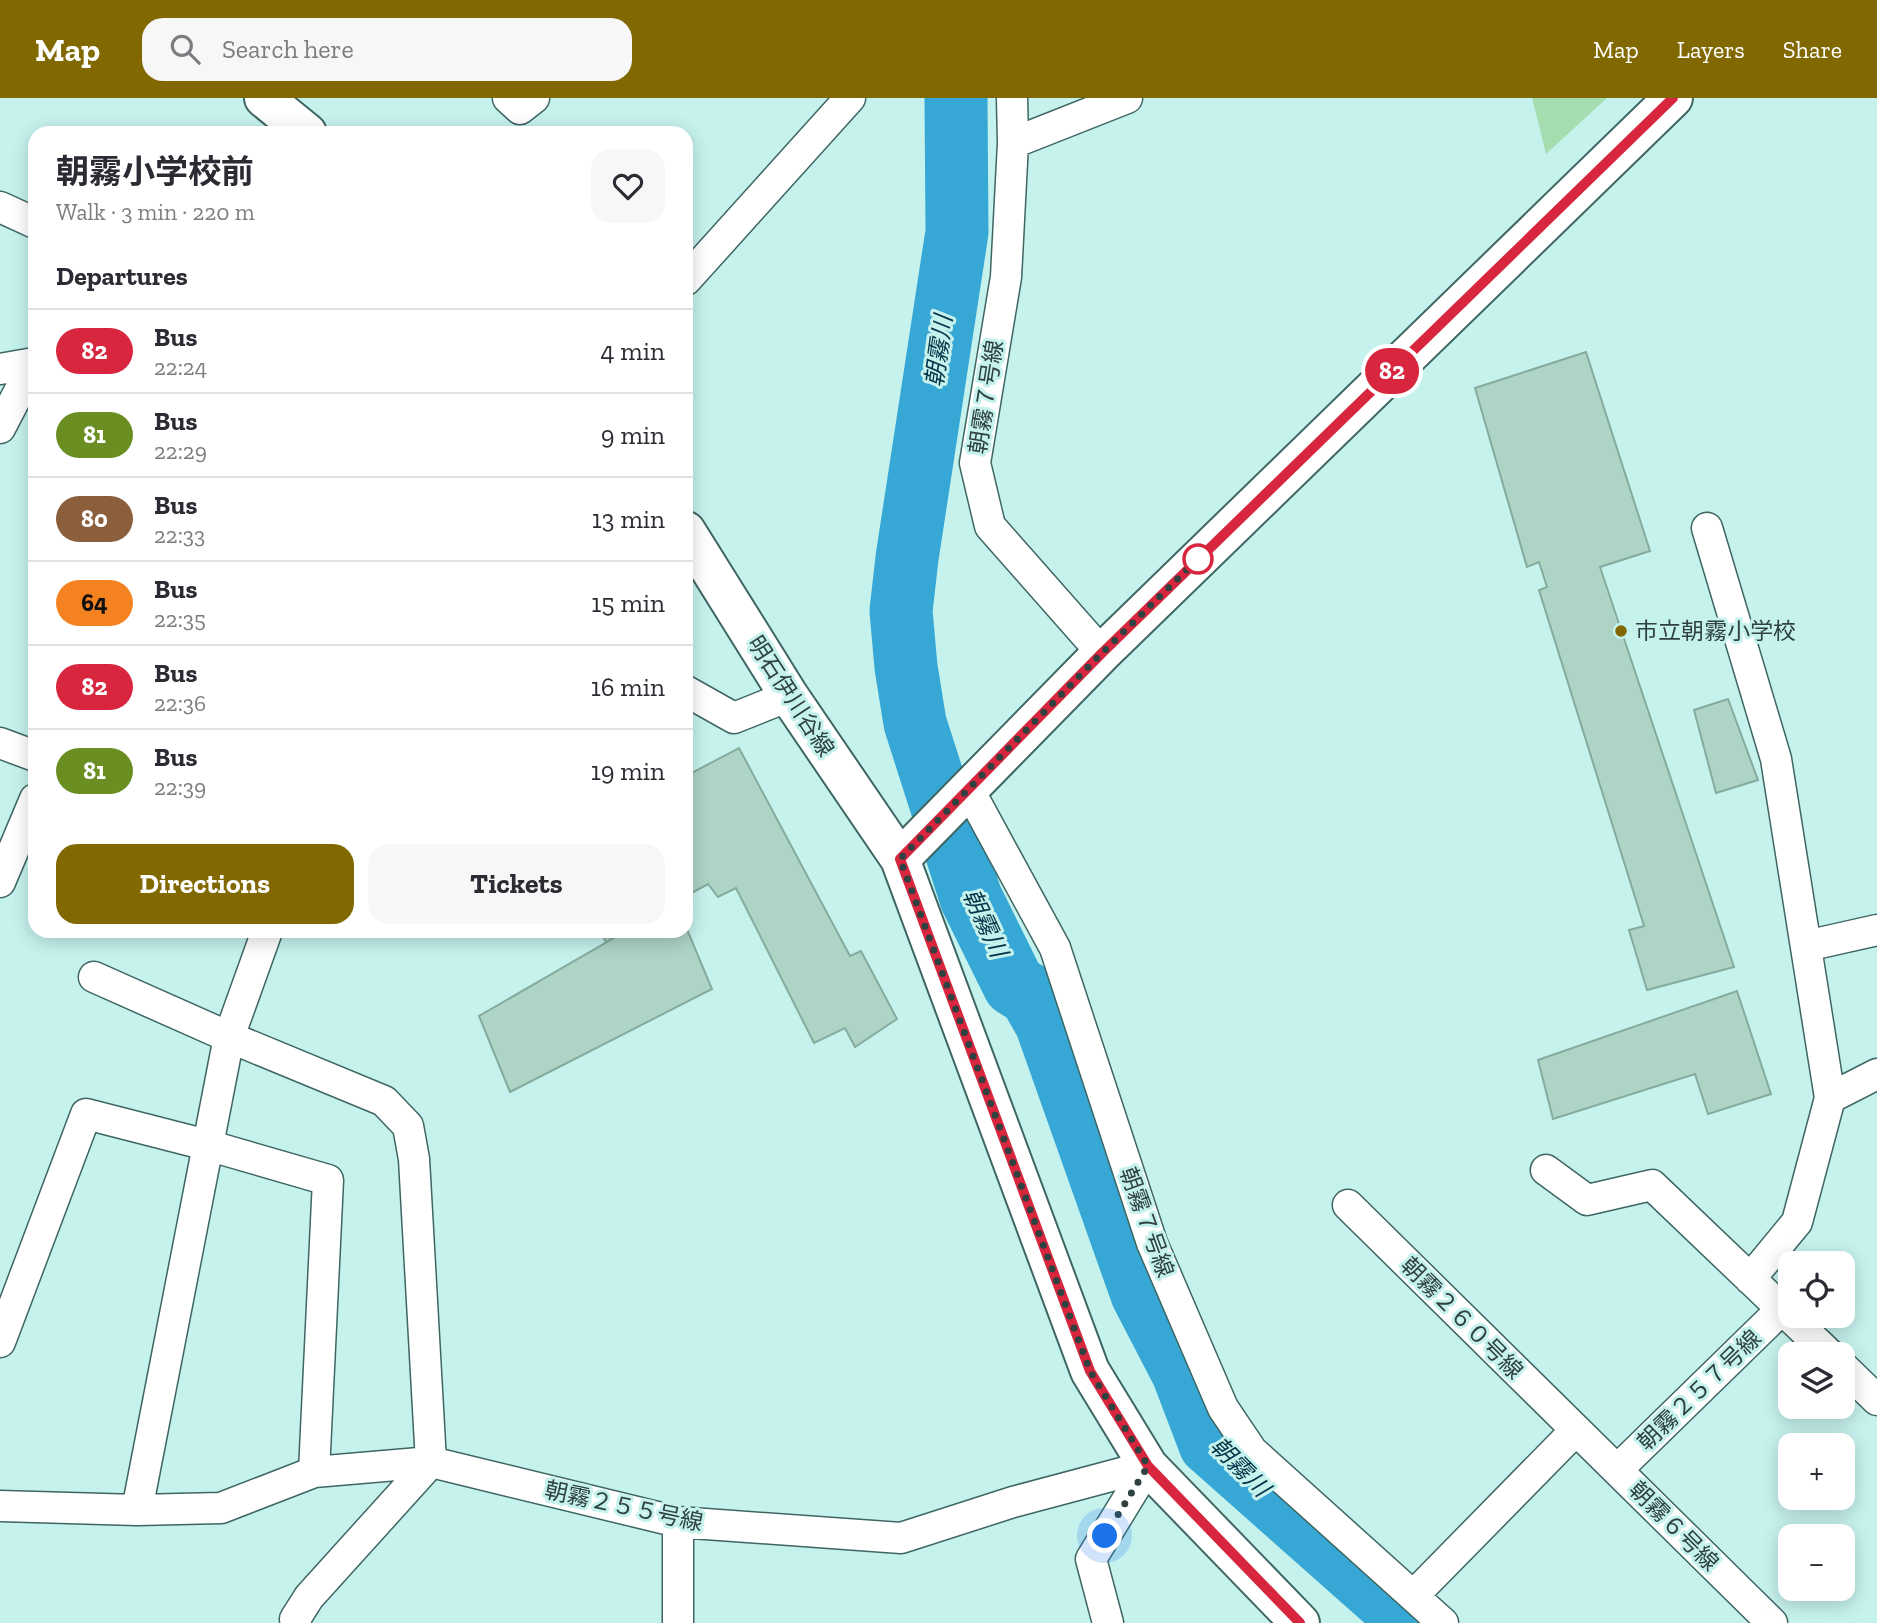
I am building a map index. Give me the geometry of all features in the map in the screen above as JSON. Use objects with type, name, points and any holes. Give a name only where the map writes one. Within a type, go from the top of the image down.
[{"type":"street","points":[[264,98],[298,126]]},
{"type":"street","points":[[508,98],[520,109],[534,98]]},
{"type":"street","points":[[693,272],[850,98]]},
{"type":"street","name":"朝霧７号線","points":[[1012,98],[1013,143],[1006,277],[975,463],[990,526],[1102,653]]},
{"type":"street","points":[[1013,143],[1127,98]]},
{"type":"street","points":[[900,859],[1102,653],[1673,98]]},
{"type":"street","points":[[0,207],[28,220]]},
{"type":"street","points":[[0,369],[28,364]]},
{"type":"street","points":[[0,428],[28,376]]},
{"type":"street","points":[[1707,528],[1776,759],[1830,1098],[1797,1222],[1751,1279]]},
{"type":"street","name":"明石伊川谷線","points":[[693,542],[789,696],[900,859],[1090,1371],[1148,1466],[1300,1623]]},
{"type":"street","points":[[693,695],[734,718],[789,696]]},
{"type":"street","points":[[0,743],[28,753]]},
{"type":"street","name":"朝霧７号線","points":[[963,796],[1055,948],[1152,1243],[1223,1408],[1252,1451],[1443,1623]]},
{"type":"street","points":[[0,882],[28,816]]},
{"type":"street","points":[[1806,946],[1877,930]]},
{"type":"street","points":[[137,1510],[229,1037],[264,938]]},
{"type":"street","points":[[94,977],[384,1101],[408,1126],[414,1159],[431,1462],[309,1597],[295,1619],[296,1623]]},
{"type":"street","points":[[1830,1098],[1877,1074]]},
{"type":"street","points":[[0,1342],[86,1114],[328,1180],[314,1472]]},
{"type":"street","points":[[1546,1170],[1587,1200],[1652,1185],[1778,1305]]},
{"type":"street","name":"朝霧２６０号線","points":[[1348,1205],[1576,1430]]},
{"type":"street","name":"朝霧２５７号線","points":[[1617,1470],[1778,1313]]},
{"type":"street","points":[[1802,1328],[1816,1342]]},
{"type":"street","points":[[1855,1379],[1877,1400]]},
{"type":"street","points":[[1413,1596],[1576,1430]]},
{"type":"street","name":"朝霧６号線","points":[[1576,1430],[1772,1623]]},
{"type":"street","name":"朝霧２５５号線","points":[[0,1506],[137,1510],[221,1508],[314,1472],[431,1462],[678,1522],[901,1538],[1013,1502],[1148,1466]]},
{"type":"street","points":[[1108,1623],[1091,1559],[1148,1466]]},
{"type":"street","points":[[678,1522],[678,1623]]},
{"type":"green space","points":[[1532,98],[1607,98],[1546,154]]},
{"type":"building","points":[[1586,352],[1650,551],[1600,567],[1734,967],[1647,990],[1629,930],[1644,926],[1539,590],[1547,587],[1539,562],[1527,567],[1475,388]]},
{"type":"building","points":[[1728,699],[1758,780],[1716,793],[1694,710]]},
{"type":"building","points":[[739,748],[850,956],[861,951],[897,1019],[855,1047],[845,1028],[814,1043],[736,888],[718,897],[708,884],[693,892],[693,772]]},
{"type":"building","points":[[614,938],[691,938],[712,989],[510,1092],[479,1016]]},
{"type":"building","points":[[1737,991],[1771,1094],[1708,1114],[1695,1074],[1553,1119],[1538,1060]]},
{"type":"waterway","name":"朝霧川","points":[[956,98],[957,232],[901,611],[915,723],[971,898],[1014,985],[1030,995],[1046,1023],[1142,1294],[1183,1373],[1210,1444],[1412,1623]]},
{"type":"bus line","name":"82","points":[[1300,1623],[1148,1466],[1090,1371],[900,859],[1102,653],[1673,98]]},
{"type":"place","name":"市立朝霧小学校","points":[[1621,631]]},
{"type":"route","points":[[1105,1536],[1148,1466],[1090,1371],[900,859],[1200,557],[1198,559]]}]
